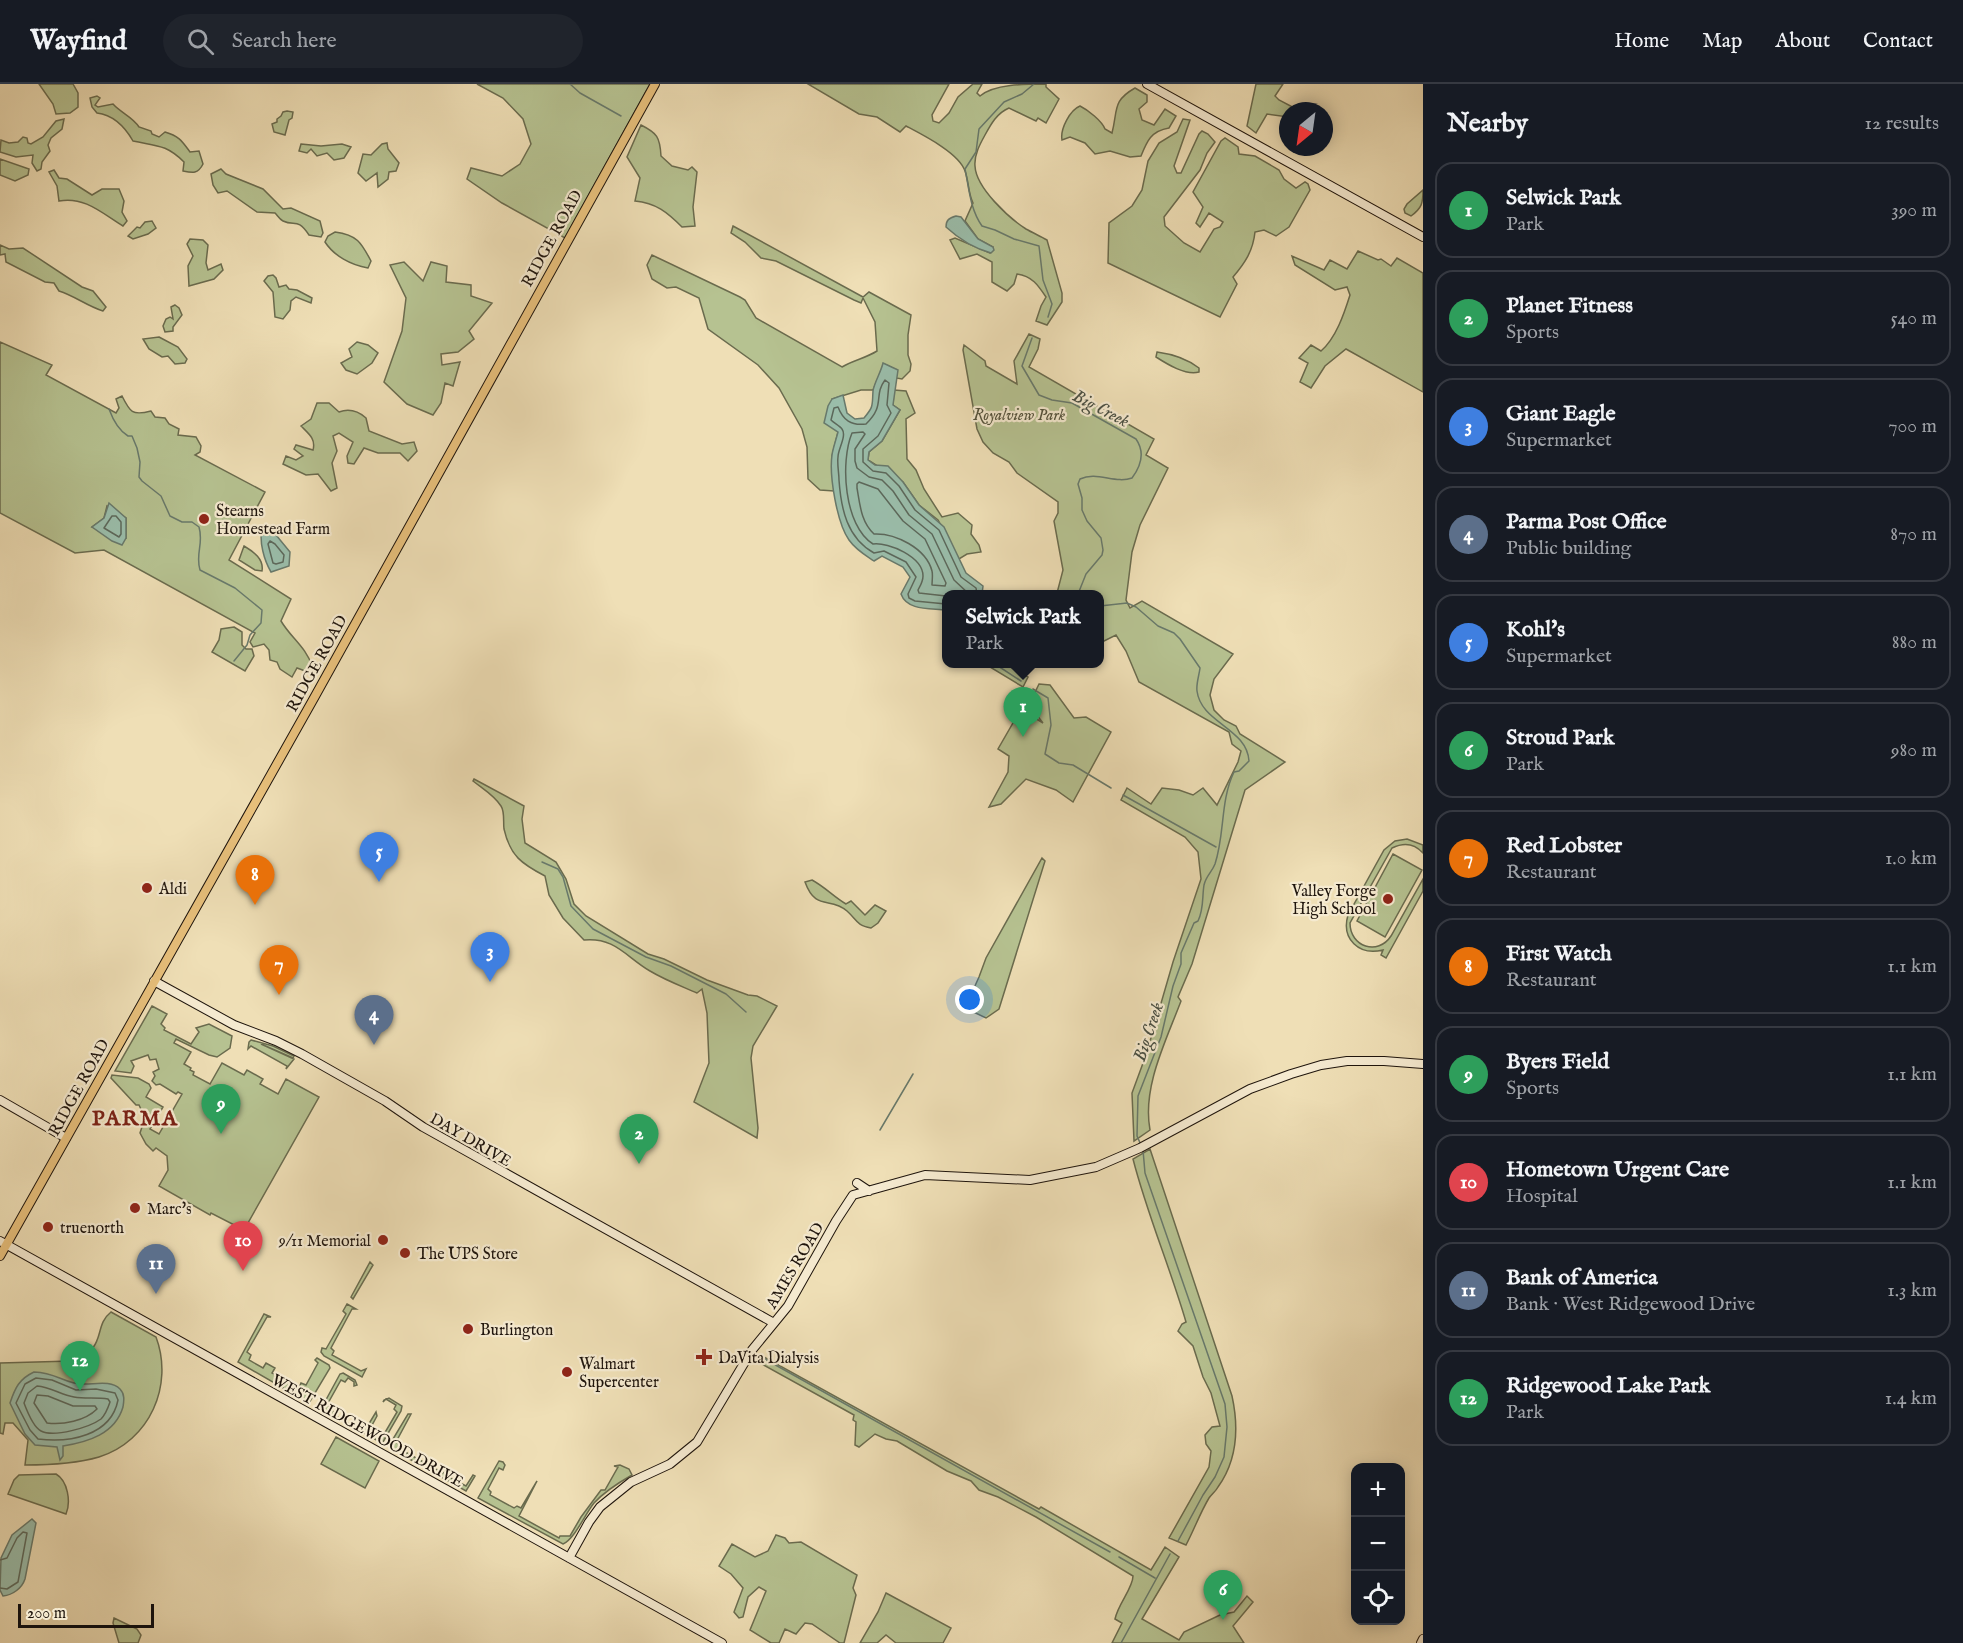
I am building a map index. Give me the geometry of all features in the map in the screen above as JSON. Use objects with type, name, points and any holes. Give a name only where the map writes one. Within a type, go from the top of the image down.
[{"type":"main road","name":"RIDGE ROAD","points":[[0,1256],[3,1243],[66,1138],[655,84]]},
{"type":"street","points":[[1147,84],[1423,237]]},
{"type":"street","name":"DAY DRIVE","points":[[154,981],[223,1020],[302,1054],[380,1098],[423,1127],[774,1323]]},
{"type":"street","points":[[857,1183],[869,1191],[925,1175],[1030,1180],[1096,1167],[1142,1146],[1250,1089],[1321,1065],[1347,1061],[1384,1060],[1423,1064]]},
{"type":"street","points":[[0,1100],[66,1138]]},
{"type":"street","name":"AMES ROAD","points":[[569,1558],[600,1507],[631,1482],[670,1464],[697,1442],[752,1350],[788,1306],[853,1195],[869,1191]]},
{"type":"street","name":"WEST RIDGEWOOD DRIVE","points":[[3,1243],[722,1643]]},
{"type":"green space","points":[[39,84],[73,84],[78,93],[78,107],[70,113],[56,114],[53,104]]},
{"type":"green space","points":[[477,84],[650,84],[565,238],[502,203],[467,179],[471,168],[502,176],[520,164],[531,144],[523,119],[503,98]]},
{"type":"green space","points":[[808,84],[949,84],[932,115],[933,121],[939,123],[949,113],[958,97],[973,84],[982,84],[977,93],[980,96],[1001,87],[1046,84],[1046,87],[1059,99],[1046,123],[1038,118],[1036,121],[1009,108],[1005,110],[987,131],[978,150],[975,166],[981,184],[994,202],[1019,224],[1047,240],[1062,293],[1062,302],[1047,325],[1036,321],[1046,297],[1031,279],[1017,274],[1014,284],[1007,291],[992,282],[992,262],[977,254],[960,259],[950,240],[955,238],[990,253],[993,247],[978,239],[965,221],[973,203],[965,171],[956,158],[940,145],[906,126],[900,132],[877,117],[859,114]]},
{"type":"green space","points":[[1256,84],[1283,84],[1275,96],[1283,102],[1279,102],[1279,116],[1267,114],[1256,133],[1247,126]]},
{"type":"green space","points":[[1135,88],[1147,95],[1147,102],[1139,109],[1142,120],[1154,125],[1165,109],[1176,116],[1169,128],[1154,134],[1141,156],[1130,157],[1110,151],[1095,154],[1085,143],[1070,137],[1062,140],[1066,120],[1080,106],[1112,133],[1119,102]]},
{"type":"green space","points":[[97,96],[100,98],[95,105],[98,107],[113,104],[134,120],[139,127],[159,137],[165,132],[174,135],[190,152],[199,151],[203,164],[199,170],[183,171],[184,162],[172,152],[133,141],[118,122],[97,113],[92,107],[90,98]]},
{"type":"green space","points":[[283,112],[293,112],[285,135],[274,132],[272,124],[277,122]]},
{"type":"green space","points":[[64,119],[62,129],[51,138],[48,145],[50,151],[42,162],[41,169],[37,171],[32,163],[33,155],[16,157],[0,152],[1,140],[9,143],[18,142],[23,137],[27,138],[28,143],[31,144],[43,137],[56,121]]},
{"type":"green space","points":[[1183,119],[1190,120],[1174,166],[1177,173],[1181,173],[1202,131],[1215,142],[1207,153],[1200,170],[1164,217],[1165,226],[1184,243],[1200,252],[1214,229],[1220,227],[1223,222],[1209,213],[1200,227],[1196,223],[1203,207],[1193,192],[1221,141],[1225,138],[1238,147],[1239,154],[1255,156],[1279,170],[1284,179],[1296,188],[1305,182],[1310,190],[1289,227],[1276,236],[1264,230],[1255,232],[1248,256],[1233,277],[1237,284],[1220,317],[1108,263],[1109,223],[1132,206],[1142,190],[1148,161],[1159,143],[1177,132]]},
{"type":"green space","points":[[641,125],[657,136],[661,156],[672,166],[688,170],[692,167],[697,172],[693,207],[695,226],[682,227],[661,209],[635,201],[640,178],[627,157]]},
{"type":"green space","points":[[387,143],[388,149],[399,163],[396,171],[389,172],[388,179],[378,187],[377,173],[366,181],[358,173],[363,154],[371,155],[382,144]]},
{"type":"green space","points":[[301,144],[321,146],[342,144],[351,147],[344,158],[334,160],[327,153],[317,156],[311,149],[307,153],[299,151]]},
{"type":"green space","points":[[0,159],[29,169],[28,175],[15,181],[0,175]]},
{"type":"green space","points":[[221,169],[226,174],[263,189],[283,209],[291,208],[320,221],[323,233],[321,237],[309,235],[302,226],[287,223],[275,213],[257,212],[227,191],[218,193],[213,185],[211,174]]},
{"type":"green space","points":[[54,170],[59,178],[67,179],[92,195],[102,189],[119,189],[124,201],[122,212],[127,221],[123,226],[85,203],[59,201],[57,186],[49,172]]},
{"type":"green space","points":[[1423,190],[1420,208],[1411,216],[1405,213],[1404,209],[1407,204]]},
{"type":"green space","points":[[152,221],[156,228],[148,234],[133,239],[128,236],[145,222]]},
{"type":"green space","points":[[733,226],[863,297],[869,292],[911,315],[908,335],[910,371],[902,379],[896,378],[897,370],[884,364],[873,390],[861,390],[832,399],[838,432],[832,456],[834,491],[820,490],[808,479],[807,447],[802,429],[779,388],[758,365],[708,329],[699,298],[676,287],[667,288],[652,279],[647,265],[652,255],[740,297],[745,300],[756,318],[842,367],[877,351],[875,322],[863,298],[861,303],[776,261],[761,258],[745,242],[731,233]]},
{"type":"green space","points":[[335,232],[358,240],[371,261],[368,268],[355,265],[333,252],[325,242],[328,236]]},
{"type":"green space","points":[[190,239],[203,240],[208,245],[206,263],[208,270],[221,264],[223,270],[214,279],[189,286],[188,266],[193,256],[187,244]]},
{"type":"green space","points":[[0,245],[9,249],[23,248],[82,287],[93,291],[106,307],[103,311],[59,291],[54,283],[45,282],[6,262],[5,254],[0,255]]},
{"type":"green space","points":[[1358,251],[1378,260],[1381,259],[1391,266],[1397,258],[1423,273],[1423,392],[1346,349],[1325,366],[1311,388],[1300,382],[1308,363],[1299,358],[1311,345],[1321,351],[1326,346],[1339,325],[1350,295],[1347,287],[1335,290],[1295,265],[1292,256],[1324,270],[1330,260],[1347,269]]},
{"type":"green space","points":[[404,262],[423,281],[431,262],[447,266],[446,282],[471,285],[471,296],[492,303],[469,331],[474,339],[458,352],[441,354],[442,365],[460,362],[453,386],[445,383],[441,403],[433,415],[407,404],[384,382],[402,331],[406,298],[390,265]]},
{"type":"green space","points":[[273,275],[279,287],[286,285],[289,289],[297,290],[312,298],[311,303],[296,297],[291,301],[290,310],[283,319],[275,317],[273,292],[264,281],[268,276]]},
{"type":"green space","points":[[175,305],[182,315],[173,327],[173,331],[165,332],[163,326],[166,319],[170,317],[173,319],[171,307]]},
{"type":"green space","name":"Royalview Park","points":[[1029,334],[1040,339],[1029,367],[1154,439],[1146,455],[1168,468],[1140,525],[1132,552],[1126,600],[1130,608],[1142,601],[1233,654],[1214,679],[1210,695],[1214,710],[1224,720],[1236,726],[1240,734],[1285,762],[1245,790],[1192,964],[1178,997],[1181,1001],[1162,1048],[1152,1081],[1148,1114],[1150,1130],[1134,1141],[1132,1093],[1201,879],[1198,852],[1185,837],[1121,800],[1127,788],[1151,804],[1162,788],[1193,795],[1203,788],[1217,805],[1241,751],[1232,744],[1229,732],[1139,682],[1126,651],[1116,635],[1104,641],[1104,590],[1058,590],[1063,570],[1054,521],[1058,513],[1058,502],[1017,473],[1009,462],[993,453],[983,442],[977,429],[964,345],[985,361],[986,366],[1017,384],[1014,361]]},
{"type":"green space","points":[[159,337],[178,347],[187,359],[185,363],[175,364],[168,356],[162,357],[149,349],[143,339]]},
{"type":"green space","name":"Stearns Homestead Farm","points":[[0,342],[52,365],[46,375],[116,413],[119,408],[116,399],[122,396],[132,411],[140,413],[151,411],[155,417],[165,418],[169,424],[179,429],[178,435],[196,437],[201,446],[200,452],[195,455],[265,492],[229,560],[291,599],[281,621],[306,653],[312,666],[308,672],[297,668],[292,677],[280,669],[277,662],[270,660],[269,650],[264,644],[253,647],[250,642],[255,633],[104,550],[75,553],[0,513]],"holes":[[[107,506],[126,518],[126,538],[92,527],[104,518]]]},
{"type":"green space","points":[[357,342],[368,345],[378,353],[372,363],[357,374],[346,370],[341,363],[352,357],[349,349]]},
{"type":"green space","points":[[1157,352],[1184,359],[1199,368],[1199,372],[1177,369],[1156,357]]},
{"type":"green space","points":[[894,390],[906,391],[915,413],[906,419],[907,459],[916,470],[924,489],[942,517],[958,513],[972,525],[971,534],[981,552],[967,554],[959,559],[938,520],[919,505],[903,482],[868,460],[869,452],[882,441],[900,410],[893,405]]},
{"type":"green space","points":[[317,403],[329,403],[339,412],[350,410],[357,412],[366,418],[369,431],[402,444],[414,442],[417,451],[408,461],[400,453],[378,453],[364,448],[354,464],[348,463],[347,456],[353,442],[339,433],[333,436],[337,451],[332,463],[337,488],[331,491],[318,474],[306,475],[283,464],[286,456],[296,460],[303,456],[294,449],[296,445],[313,450],[313,440],[301,426],[311,419]]},
{"type":"green space","points":[[244,546],[260,559],[262,571],[255,570],[239,560]]},
{"type":"green space","points":[[234,627],[242,632],[242,645],[246,649],[252,649],[254,656],[245,671],[212,652],[219,640],[221,629]]},
{"type":"green space","points":[[992,668],[1012,668],[1028,677],[1023,687]]},
{"type":"green space","points":[[1039,684],[1050,685],[1074,718],[1086,717],[1111,732],[1073,802],[1056,790],[1026,779],[1001,804],[989,807],[1008,772],[1009,756],[998,749],[1021,709],[1043,723],[1029,705]]},
{"type":"green space","points":[[474,779],[524,806],[522,819],[525,843],[556,862],[566,879],[574,904],[586,916],[648,954],[664,959],[707,980],[757,996],[777,1006],[753,1046],[751,1058],[757,1138],[694,1102],[709,1063],[707,1013],[702,989],[697,993],[661,977],[612,945],[595,940],[584,940],[563,918],[549,895],[545,876],[524,863],[514,853],[504,829],[501,806],[492,795],[473,781]]},
{"type":"green space","points":[[1407,839],[1423,845],[1423,853],[1409,844],[1392,848],[1350,923],[1351,931],[1360,943],[1372,947],[1386,942],[1423,879],[1423,891],[1386,958],[1381,955],[1383,950],[1366,950],[1354,944],[1347,931],[1348,915],[1384,850],[1395,841]]},
{"type":"green space","points":[[1393,854],[1422,870],[1385,937],[1357,921]]},
{"type":"green space","points":[[1042,858],[1045,861],[999,1009],[986,1018],[965,1008],[986,958]]},
{"type":"green space","points":[[812,880],[846,904],[851,901],[865,915],[875,905],[886,911],[878,923],[871,928],[862,925],[841,907],[814,897],[805,882]]},
{"type":"green space","points":[[152,1006],[167,1014],[161,1024],[164,1030],[191,1044],[199,1032],[196,1028],[209,1024],[232,1036],[230,1048],[217,1057],[176,1039],[174,1043],[191,1052],[184,1064],[191,1068],[193,1075],[210,1084],[222,1063],[244,1075],[247,1070],[263,1079],[260,1084],[278,1094],[286,1079],[319,1097],[244,1230],[211,1213],[210,1215],[159,1186],[168,1170],[167,1156],[156,1148],[153,1151],[146,1144],[140,1133],[145,1118],[139,1105],[136,1105],[111,1078],[112,1075],[138,1078],[149,1084],[151,1088],[146,1097],[163,1107],[150,1129],[159,1134],[182,1094],[178,1092],[176,1094],[152,1081],[155,1076],[153,1072],[159,1069],[156,1059],[150,1060],[148,1055],[131,1061],[134,1066],[131,1073],[115,1071]]},
{"type":"green space","points":[[251,1040],[273,1046],[294,1056],[293,1058],[261,1044],[294,1059],[286,1069],[287,1066],[251,1046],[248,1049]]},
{"type":"green space","points":[[1150,1149],[1232,1396],[1236,1420],[1235,1443],[1230,1465],[1209,1498],[1186,1545],[1169,1538],[1209,1467],[1211,1451],[1206,1444],[1205,1435],[1212,1427],[1220,1426],[1211,1393],[1193,1346],[1178,1331],[1186,1322],[1133,1159]]},
{"type":"green space","points":[[370,1262],[373,1265],[353,1299],[351,1297]]},
{"type":"green space","points":[[347,1304],[356,1309],[352,1309],[331,1348],[334,1351],[332,1355],[361,1371],[366,1369],[362,1377],[324,1356],[321,1352],[322,1348],[326,1349],[346,1314],[343,1311]]},
{"type":"green space","points":[[111,1312],[156,1337],[161,1355],[162,1374],[153,1409],[144,1425],[132,1438],[117,1449],[99,1457],[62,1464],[25,1465],[28,1440],[13,1423],[5,1423],[3,1434],[0,1433],[0,1363],[72,1361],[84,1356],[96,1344],[102,1324]]},
{"type":"green space","points":[[264,1314],[271,1317],[267,1317],[247,1352],[251,1355],[249,1360],[263,1368],[266,1363],[275,1368],[272,1373],[299,1388],[301,1383],[306,1385],[318,1363],[315,1360],[317,1358],[329,1365],[330,1368],[309,1403],[238,1362]]},
{"type":"green space","points":[[762,1356],[1039,1509],[1041,1507],[1151,1570],[1165,1547],[1179,1557],[1142,1619],[1179,1640],[1184,1632],[1220,1615],[1234,1612],[1247,1596],[1253,1602],[1233,1626],[1244,1643],[1112,1643],[1122,1623],[1115,1619],[1131,1586],[1133,1576],[1036,1517],[998,1497],[979,1490],[971,1481],[947,1471],[897,1441],[875,1434],[859,1447],[855,1445],[854,1415],[760,1363]]},
{"type":"green space","points":[[343,1373],[355,1380],[357,1385],[354,1386],[354,1382],[348,1378],[345,1382],[341,1380],[327,1405],[336,1416],[344,1421],[354,1426],[367,1427],[376,1412],[377,1416],[370,1429],[383,1436],[397,1412],[394,1409],[396,1405],[386,1399],[389,1398],[402,1406],[383,1442],[321,1409],[340,1374]]},
{"type":"green space","points":[[408,1414],[411,1414],[396,1442],[400,1445],[398,1448],[443,1473],[447,1470],[445,1475],[466,1486],[473,1475],[475,1476],[466,1491],[390,1448],[390,1444]]},
{"type":"green space","points":[[336,1437],[379,1461],[365,1488],[321,1464]]},
{"type":"green space","points":[[499,1461],[505,1465],[503,1470],[499,1468],[488,1489],[491,1492],[490,1495],[514,1508],[517,1506],[521,1508],[537,1481],[519,1516],[559,1538],[570,1536],[601,1490],[605,1490],[618,1467],[614,1466],[620,1465],[629,1469],[632,1475],[598,1499],[571,1537],[563,1544],[478,1498]]},
{"type":"green space","points":[[56,1474],[66,1487],[68,1504],[66,1514],[8,1494],[14,1480],[19,1475]]},
{"type":"green space","points":[[776,1535],[785,1538],[789,1543],[801,1542],[857,1575],[853,1588],[856,1595],[844,1643],[840,1643],[812,1624],[805,1623],[796,1634],[785,1629],[779,1643],[771,1643],[750,1630],[766,1591],[759,1587],[748,1597],[743,1617],[739,1618],[734,1612],[743,1588],[731,1574],[719,1566],[732,1544],[755,1557],[768,1551]]},
{"type":"green space","points":[[886,1593],[951,1628],[943,1643],[896,1643],[886,1635],[877,1643],[860,1643]]},
{"type":"green space","points":[[114,1618],[137,1629],[141,1635],[138,1643],[119,1643],[113,1623]]},
{"type":"water","points":[[956,216],[961,217],[978,239],[993,247],[994,250],[991,253],[972,246],[946,227],[948,220]]},
{"type":"water","points":[[883,363],[898,370],[893,405],[900,410],[882,441],[869,452],[868,460],[875,465],[888,466],[903,482],[919,505],[944,527],[966,573],[983,586],[982,590],[942,590],[942,610],[920,608],[908,603],[901,594],[910,577],[903,567],[882,556],[874,561],[849,540],[841,522],[833,487],[831,464],[838,432],[824,423],[828,406],[832,399],[843,395],[847,413],[855,419],[864,418],[872,406],[874,388]]},
{"type":"water","points":[[109,503],[126,518],[126,538],[122,545],[92,527],[104,518]]},
{"type":"water","points":[[267,524],[290,552],[289,566],[271,572],[264,556],[261,539],[262,528]]},
{"type":"water","points":[[34,1372],[80,1384],[104,1383],[115,1386],[122,1391],[124,1398],[119,1416],[114,1424],[99,1435],[63,1446],[63,1456],[60,1460],[57,1447],[35,1445],[25,1434],[10,1403],[18,1385]]},
{"type":"water","points":[[32,1519],[36,1523],[25,1579],[17,1590],[3,1596],[0,1590],[1,1558],[12,1535]]},
{"type":"waterway","points":[[570,84],[580,93],[621,116]]},
{"type":"waterway","name":"Big Creek","points":[[1034,84],[1022,94],[1004,102],[979,129],[976,152],[965,169],[972,206],[982,226],[1039,246],[1043,280],[1052,304],[1048,317]]},
{"type":"waterway","name":"Big Creek","points":[[1032,338],[1022,366],[1039,395],[1072,403],[1136,439],[1141,454],[1140,464],[1132,478],[1119,480],[1093,476],[1080,479],[1078,484],[1082,498],[1082,510],[1087,521],[1101,538],[1103,550],[1102,555],[1086,574],[1080,590]]},
{"type":"waterway","points":[[109,409],[114,421],[124,434],[132,436],[137,448],[140,462],[139,477],[142,481],[161,496],[170,516],[182,522],[192,522],[199,527],[200,570],[235,588],[262,610],[261,623],[250,635],[247,645],[234,661]]},
{"type":"waterway","name":"Big Creek","points":[[1104,606],[1127,603],[1180,639],[1200,668],[1197,688],[1200,702],[1215,719],[1241,741],[1249,761],[1239,771],[1234,772],[1230,783],[1224,806],[1218,853],[1204,885],[1200,916],[1194,923],[1181,953],[1181,964],[1173,986],[1161,1037],[1138,1096],[1137,1136],[1141,1145]]},
{"type":"waterway","points":[[1001,668],[1021,681]]},
{"type":"waterway","points":[[1033,689],[1048,698],[1051,725],[1045,754],[1059,763],[1073,765],[1111,788]]},
{"type":"waterway","points":[[1123,795],[1216,847]]},
{"type":"waterway","points":[[542,862],[558,869],[563,877],[571,906],[593,929],[646,957],[671,966],[726,994],[746,1012]]},
{"type":"waterway","points":[[880,1130],[913,1074]]},
{"type":"waterway","name":"Big Creek","points":[[1143,1150],[1145,1173],[1225,1404],[1227,1427],[1224,1457],[1178,1541]]},
{"type":"waterway","points":[[763,1358],[1110,1552]]},
{"type":"waterway","name":"Big Creek","points":[[1121,1643],[1170,1554]]},
{"type":"waterway","points":[[1119,1557],[1155,1578]]},
{"type":"place","name":"Stearns Homestead Farm","points":[[204,519]]},
{"type":"place","name":"Selwick Park","points":[[1023,737]]},
{"type":"place","name":"Kohl's","points":[[379,882]]},
{"type":"place","name":"Aldi","points":[[147,888]]},
{"type":"place","name":"Valley Forge High School","points":[[1388,899]]},
{"type":"place","name":"First Watch","points":[[255,905]]},
{"type":"place","name":"Giant Eagle","points":[[490,982]]},
{"type":"place","name":"Red Lobster","points":[[279,995]]},
{"type":"place","name":"Parma Post Office","points":[[374,1045]]},
{"type":"place","name":"Byers Field","points":[[221,1134]]},
{"type":"place","name":"Planet Fitness","points":[[639,1164]]},
{"type":"place","name":"Marc's","points":[[135,1208]]},
{"type":"place","name":"truenorth","points":[[48,1227]]},
{"type":"place","name":"9/11 Memorial","points":[[383,1240]]},
{"type":"place","name":"The UPS Store","points":[[405,1253]]},
{"type":"place","name":"Hometown Urgent Care","points":[[243,1271]]},
{"type":"place","name":"Bank of America","points":[[156,1294]]},
{"type":"place","name":"Burlington","points":[[468,1329]]},
{"type":"place","name":"DaVita Dialysis","points":[[704,1357]]},
{"type":"place","name":"Walmart Supercenter","points":[[567,1372]]},
{"type":"place","name":"Ridgewood Lake Park","points":[[80,1391]]},
{"type":"place","name":"Stroud Park","points":[[1223,1620]]},
{"type":"district","name":"PARMA","points":[[135,1117]]}]
